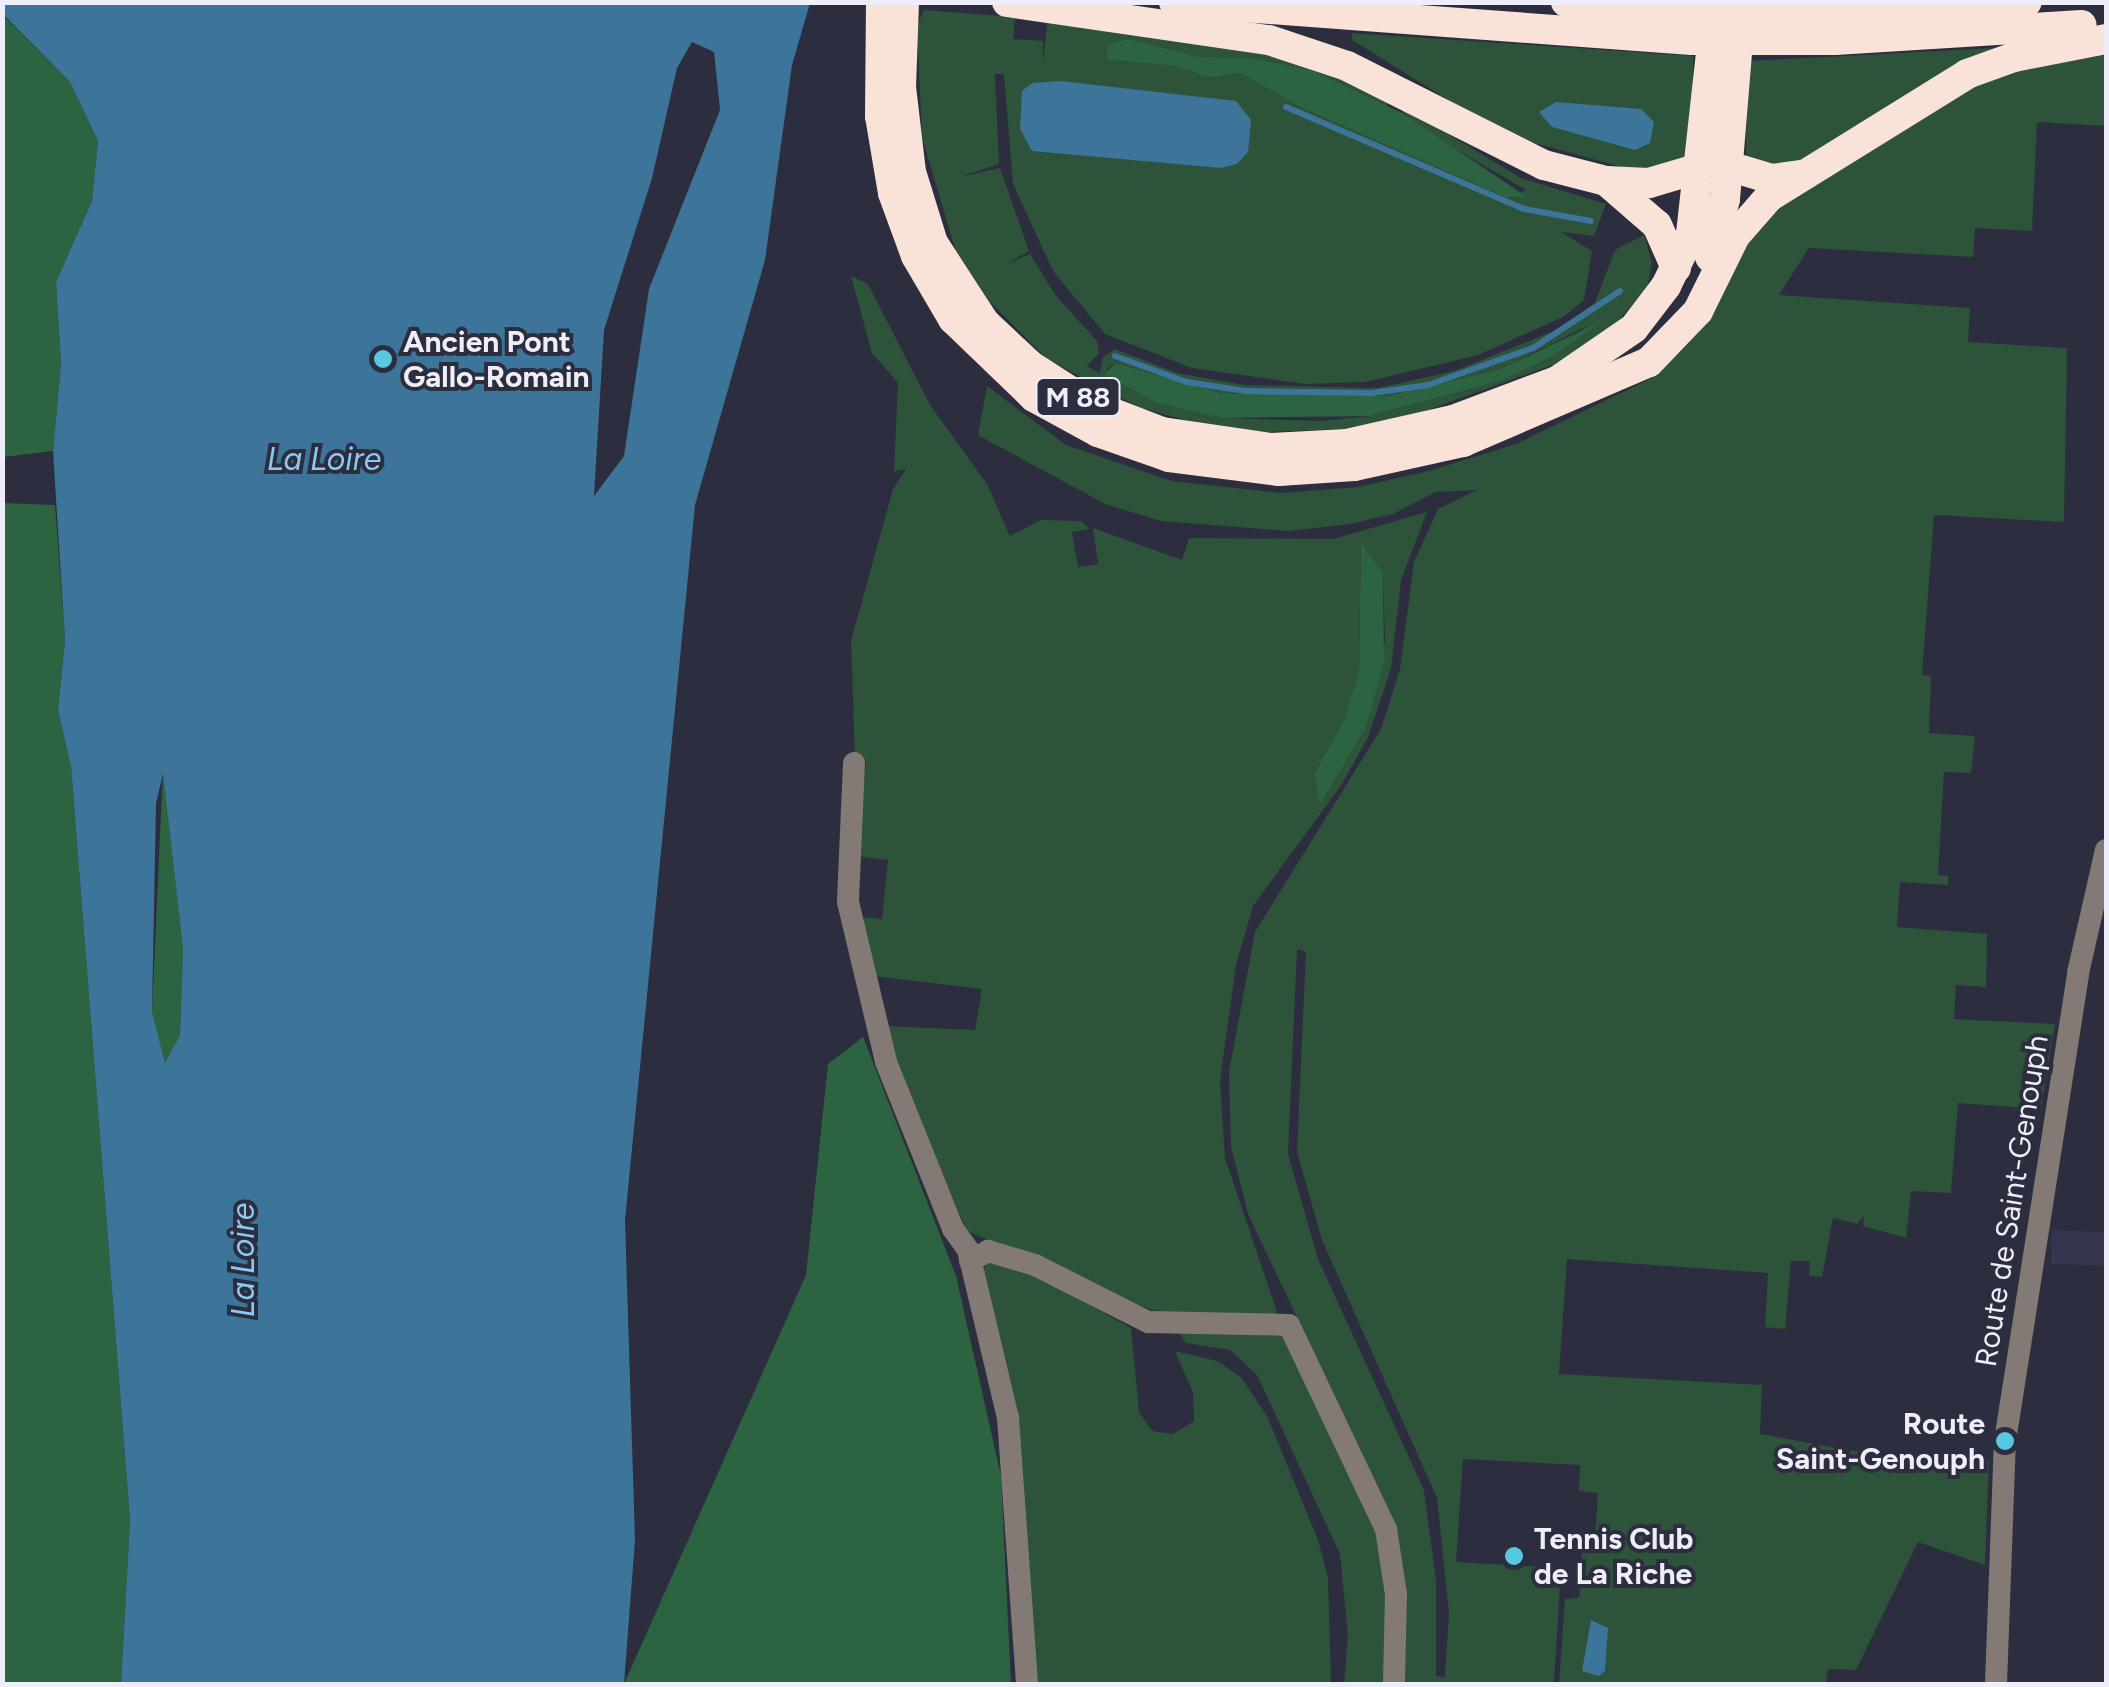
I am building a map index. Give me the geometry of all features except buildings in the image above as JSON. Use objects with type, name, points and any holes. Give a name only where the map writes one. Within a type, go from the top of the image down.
[{"type":"highway","name":"M 88","points":[[881,2],[884,152],[916,256],[979,348],[1064,416],[1169,458],[1241,469],[1316,470],[1463,442],[1612,378],[1662,336],[1698,284],[1722,219],[1701,19]]},
{"type":"highway","name":"M 88","points":[[904,2],[906,148],[939,254],[985,323],[1030,366],[1128,421],[1197,440],[1272,448],[1347,444],[1418,431],[1523,396],[1590,363],[1634,328],[1676,268],[1715,166],[1740,2]]},
{"type":"highway","points":[[1007,2],[1269,40],[1361,72],[1544,165],[1606,181],[1649,183],[1715,166],[1772,179],[1802,174]]},
{"type":"highway","points":[[1174,2],[1835,26],[2106,23]]},
{"type":"highway","points":[[1566,2],[1701,19]]},
{"type":"highway","points":[[1835,26],[2027,2]]},
{"type":"highway","points":[[1612,378],[1667,349],[1709,293],[1747,218],[1802,174],[1967,74],[2014,57],[2106,38]]},
{"type":"highway","points":[[1606,181],[1657,225],[1676,268]]},
{"type":"street","points":[[854,764],[848,902],[870,1006],[890,1074],[970,1261],[1014,1468],[1027,1684]]},
{"type":"street","name":"Route de Saint-Genouph","points":[[1996,1684],[2005,1440],[2078,972],[2106,850]]},
{"type":"street","points":[[970,1261],[988,1251],[1035,1265],[1158,1324],[1289,1324],[1386,1530],[1396,1594],[1394,1684]]},
{"type":"shaded area","points":[[2052,1230],[2106,1232],[2105,1266],[2051,1264]]},
{"type":"green space","points":[[924,10],[1015,17],[1013,39],[1043,41],[1043,63],[1048,17],[1272,51],[1389,99],[1386,108],[1313,71],[1260,59],[1107,60],[1175,66],[1210,78],[1240,73],[1302,108],[1505,197],[1526,190],[1435,137],[1402,113],[1405,108],[1521,178],[1606,204],[1594,236],[1561,232],[1592,251],[1584,300],[1563,317],[1478,355],[1366,382],[1305,384],[1192,368],[1105,334],[1053,271],[1013,184],[1004,74],[995,74],[999,164],[960,177],[1000,168],[1029,251],[1005,265],[1030,254],[1056,296],[1097,341],[1099,353],[1087,366],[1100,373],[1103,357],[1115,349],[1177,373],[1244,385],[1378,388],[1454,371],[1559,329],[1595,303],[1615,250],[1644,235],[1652,263],[1647,289],[1610,330],[1555,364],[1414,415],[1342,429],[1266,432],[1206,426],[1138,407],[1047,359],[991,303],[955,249],[922,137],[917,25]],"holes":[[[1587,326],[1553,356],[1503,380],[1370,416],[1321,421],[1224,418],[1107,369],[1115,363],[1221,393],[1386,396],[1501,369]]]},
{"type":"green space","points":[[2,14],[70,82],[98,141],[92,201],[56,282],[61,363],[53,451],[3,457]]},
{"type":"green space","points":[[1352,33],[1693,56],[1693,163],[1636,171],[1520,139],[1466,111],[1352,40]]},
{"type":"green space","points":[[1128,39],[1197,57],[1260,59],[1313,71],[1402,113],[1527,197],[1505,197],[1302,108],[1240,73],[1210,78],[1175,66],[1107,60],[1108,45]]},
{"type":"green space","points":[[1995,48],[1802,162],[1782,168],[1746,157],[1747,61]]},
{"type":"green space","points":[[2106,55],[2106,126],[2037,122],[2032,231],[1975,228],[1973,257],[1809,248],[1779,295],[1970,308],[1968,342],[2067,348],[2064,522],[1934,515],[1922,675],[1931,676],[1929,733],[1975,736],[1971,773],[1944,772],[1938,875],[1948,876],[1948,885],[1900,882],[1897,927],[1987,934],[1986,987],[1956,985],[1954,1019],[2055,1024],[2041,1109],[1958,1103],[1951,1193],[1911,1191],[1906,1238],[1863,1226],[1864,1216],[1857,1224],[1833,1218],[1822,1277],[1809,1276],[1810,1261],[1791,1261],[1785,1329],[1765,1327],[1768,1273],[1567,1259],[1559,1374],[1762,1385],[1760,1434],[1866,1453],[1989,1460],[1985,1565],[1918,1542],[1856,1670],[1828,1669],[1826,1684],[1559,1684],[1565,1599],[1579,1598],[1582,1550],[1591,1550],[1583,1538],[1595,1538],[1598,1493],[1579,1491],[1580,1465],[1463,1459],[1456,1562],[1561,1568],[1554,1684],[1401,1684],[1375,1482],[1248,1214],[1231,1147],[1229,1072],[1255,932],[1381,729],[1400,669],[1414,562],[1438,509],[1477,490],[1436,492],[1393,514],[1288,531],[1161,521],[1105,504],[978,435],[987,386],[1066,445],[1172,481],[1282,493],[1358,487],[1429,471],[1516,444],[1652,378],[1686,346],[1715,305],[1743,242],[1775,207],[1971,87],[2017,71]],"holes":[[[1297,949],[1306,952],[1297,1152],[1322,1240],[1437,1498],[1449,1613],[1445,1677],[1436,1676],[1436,1581],[1424,1490],[1318,1259],[1288,1154]]]},
{"type":"green space","points":[[851,276],[868,284],[930,405],[987,484],[1010,536],[1041,520],[1081,521],[1089,529],[1072,532],[1078,567],[1098,564],[1093,528],[1182,560],[1189,538],[1333,539],[1427,512],[1401,580],[1391,669],[1368,737],[1342,784],[1253,906],[1236,965],[1220,1081],[1225,1158],[1278,1315],[1168,1314],[1143,1307],[967,1231],[899,1074],[884,1026],[975,1030],[982,989],[873,976],[859,917],[882,919],[888,860],[856,856],[866,762],[855,760],[851,641],[893,489],[906,469],[894,471],[898,383],[872,353]],"holes":[[[1361,544],[1383,573],[1385,641],[1366,728],[1320,803],[1314,774],[1344,720],[1359,671]]]},
{"type":"green space","points":[[1604,320],[1553,356],[1503,380],[1370,416],[1224,418],[1158,403],[1105,375],[1115,363],[1221,393],[1386,396],[1501,369]]},
{"type":"green space","points":[[3,503],[55,505],[65,640],[58,711],[71,766],[130,1520],[121,1684],[3,1684]]},
{"type":"green space","points":[[1361,543],[1383,573],[1384,662],[1366,728],[1320,804],[1314,774],[1344,720],[1359,671]]},
{"type":"green space","points":[[163,769],[183,949],[180,1035],[165,1064],[152,1013]]},
{"type":"green space","points":[[863,1037],[956,1276],[1001,1476],[1011,1684],[624,1684],[806,1275],[828,1064]]},
{"type":"green space","points":[[987,1261],[1019,1266],[1131,1328],[1139,1412],[1152,1431],[1173,1434],[1194,1421],[1193,1393],[1175,1351],[1217,1361],[1241,1377],[1267,1416],[1318,1540],[1328,1577],[1331,1684],[1033,1684],[979,1285]]},
{"type":"green space","points":[[1179,1332],[1286,1336],[1379,1535],[1387,1585],[1386,1684],[1344,1684],[1348,1635],[1340,1554],[1257,1375],[1230,1350],[1186,1343]]},
{"type":"water","name":"La Loire","points":[[3,2],[810,3],[792,65],[765,260],[695,505],[625,1220],[635,1540],[624,1684],[121,1684],[130,1520],[71,766],[58,711],[65,640],[53,451],[61,363],[56,282],[92,201],[98,141],[70,82],[3,14]],"holes":[[[692,42],[714,52],[720,110],[649,289],[624,456],[594,496],[604,330],[652,178],[677,68]],[[163,773],[183,949],[180,1035],[165,1063],[152,1012],[156,804]]]},
{"type":"water","points":[[1060,81],[1236,101],[1251,120],[1248,152],[1237,164],[1221,168],[1032,151],[1020,129],[1022,91],[1032,83]]},
{"type":"water","points":[[1556,102],[1641,109],[1654,122],[1650,143],[1635,150],[1552,127],[1539,112]]},
{"type":"water","points":[[1591,1620],[1608,1628],[1605,1671],[1599,1676],[1582,1671]]},
{"type":"waterway","points":[[1286,107],[1524,209],[1591,221]]},
{"type":"waterway","points":[[1115,356],[1187,382],[1245,391],[1372,393],[1428,385],[1533,348],[1620,291]]},
{"type":"place","name":"Ancien Pont Gallo-Romain","points":[[383,359]]},
{"type":"place","name":"Route Saint-Genouph","points":[[2005,1441]]},
{"type":"place","name":"Tennis Club de La Riche","points":[[1514,1556]]}]
